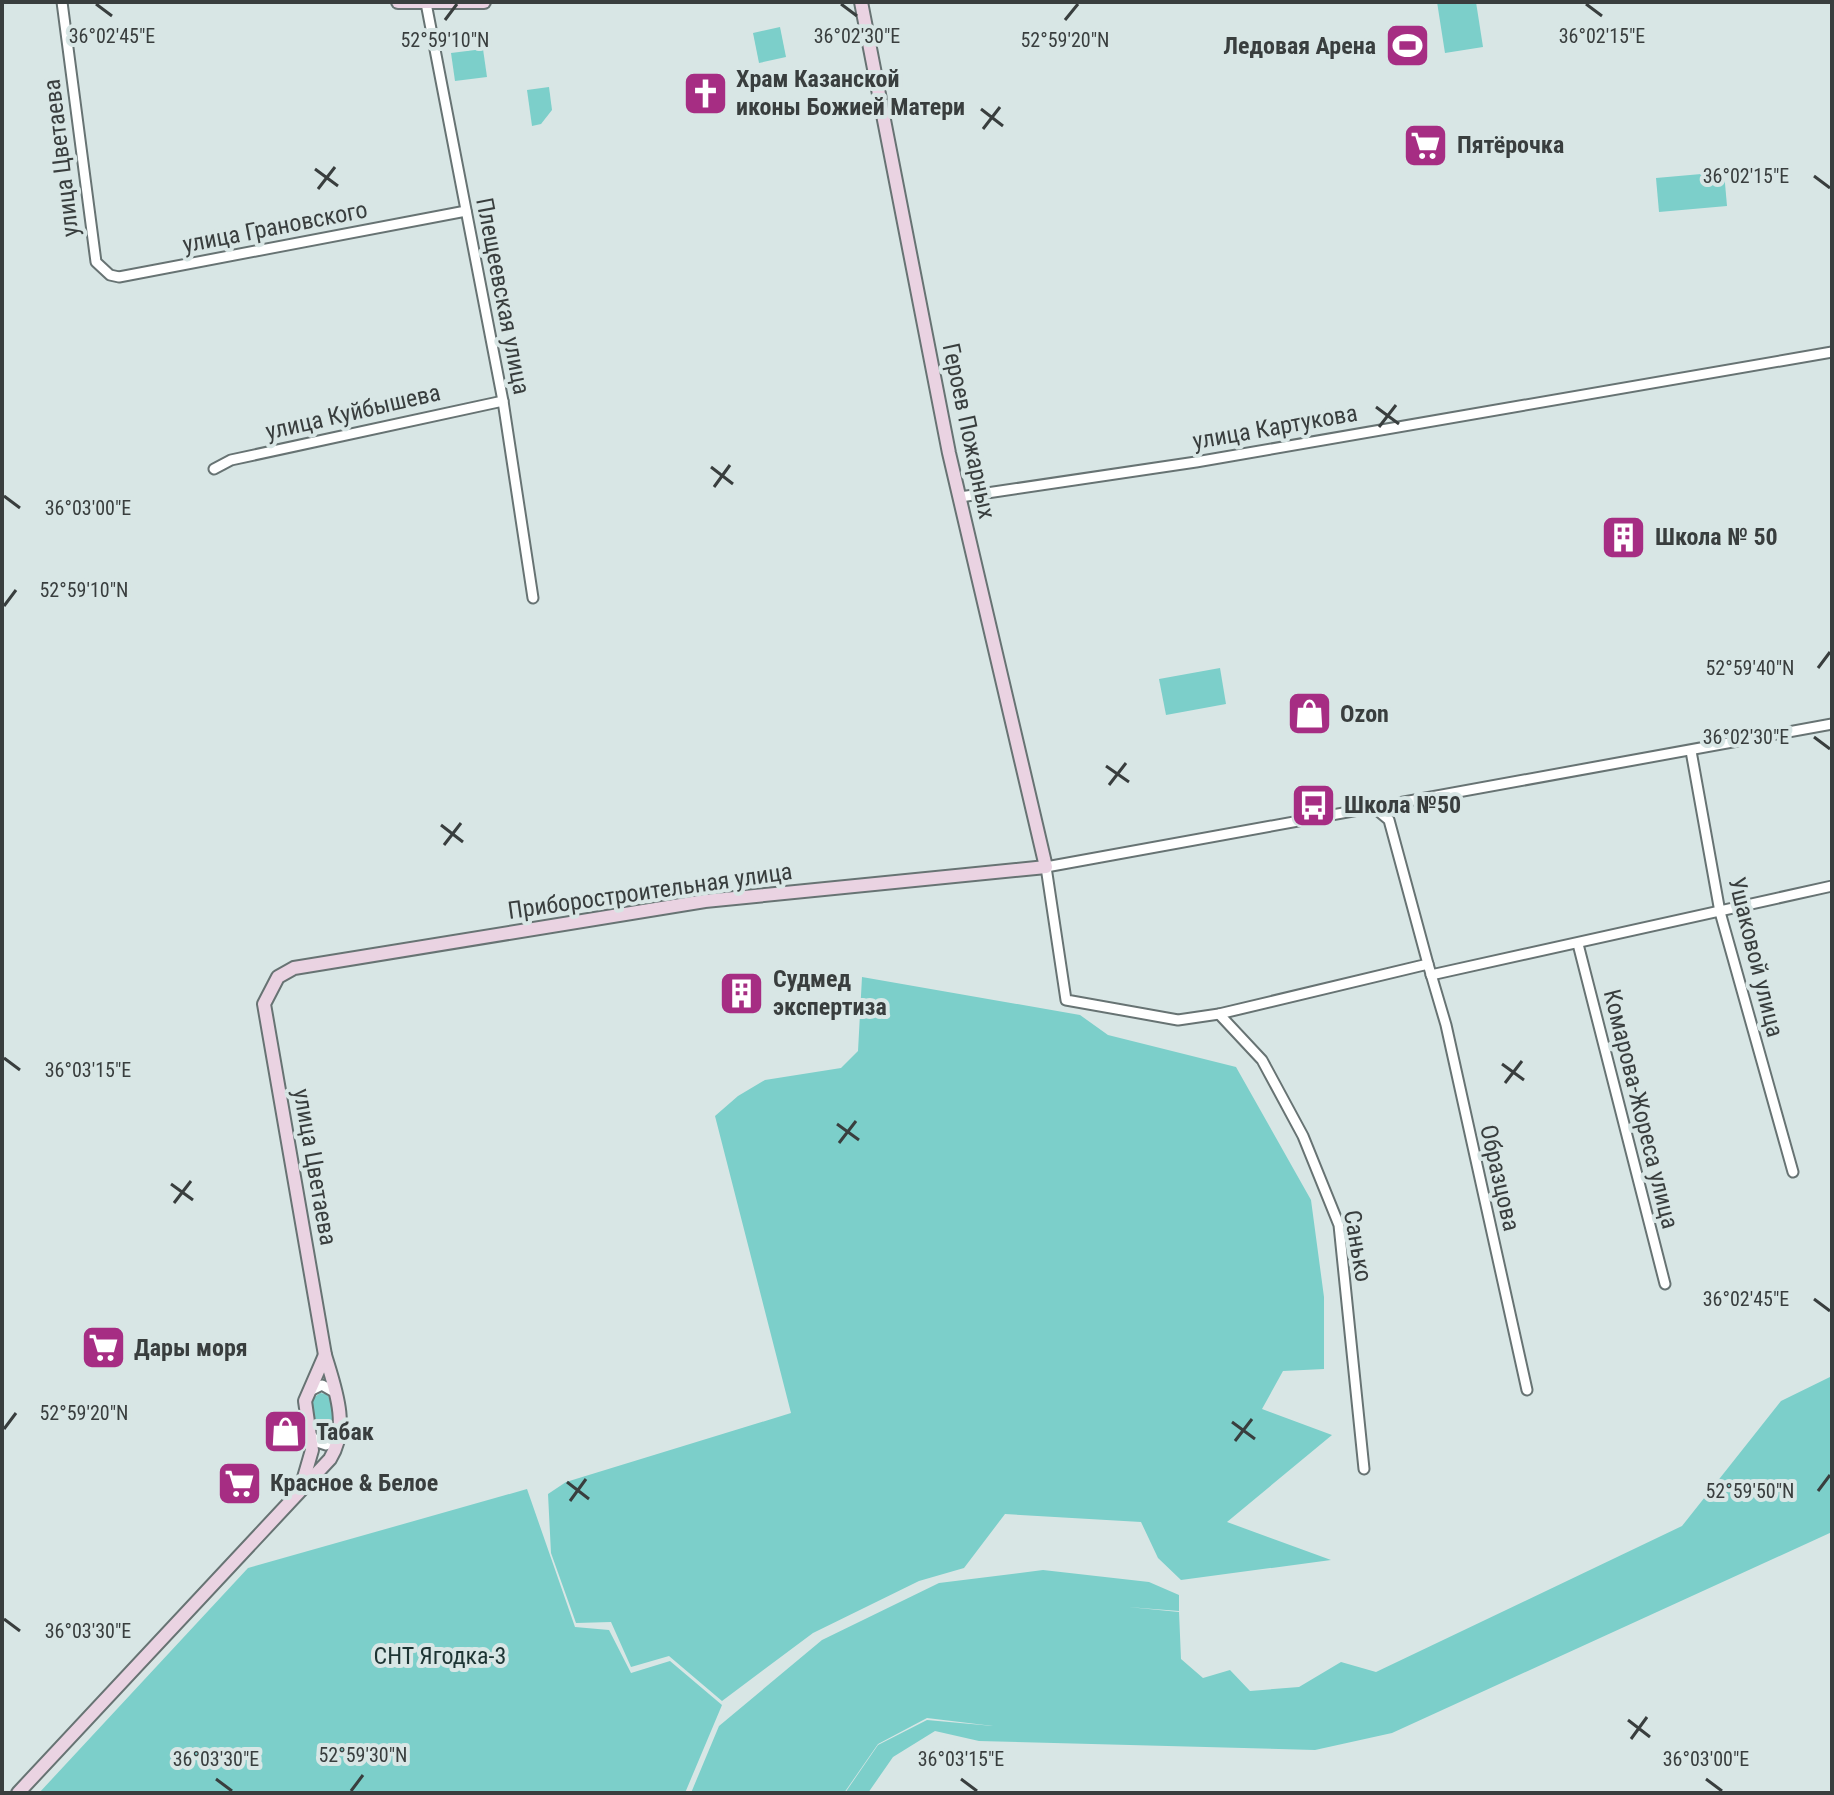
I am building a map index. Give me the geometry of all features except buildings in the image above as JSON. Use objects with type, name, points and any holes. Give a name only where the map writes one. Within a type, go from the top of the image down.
[{"type":"main road","points":[[398,2],[484,2]]},
{"type":"main road","name":"Героев Пожарных","points":[[861,2],[960,497],[1046,867]]},
{"type":"main road","name":"Приборостроительная улица","points":[[270,988],[278,977],[294,968],[661,908],[1046,867]]},
{"type":"main road","name":"улица Цветаева","points":[[270,988],[264,1004],[266,1018],[325,1355],[336,1393],[339,1436]]},
{"type":"main road","points":[[301,1488],[312,1450],[305,1401],[325,1355]]},
{"type":"main road","points":[[18,1793],[330,1459],[339,1436]]},
{"type":"street","name":"улица Цветаева","points":[[62,2],[96,262]]},
{"type":"street","name":"Плещеевская улица","points":[[426,3],[503,401],[533,598]]},
{"type":"street","name":"улица Грановского","points":[[96,262],[110,275],[119,277],[466,211]]},
{"type":"street","name":"улица Картукова","points":[[960,497],[1196,462],[1832,352]]},
{"type":"street","name":"улица Куйбышева","points":[[214,469],[231,460],[503,401]]},
{"type":"street","name":"Приборостроительная улица","points":[[1046,867],[1377,810],[1832,724]]},
{"type":"street","name":"Ушаковой улица","points":[[1691,751],[1720,912],[1793,1172]]},
{"type":"street","points":[[1046,867],[1066,1000],[1178,1020],[1219,1014],[1428,964],[1389,820],[1377,810]]},
{"type":"street","points":[[1431,975],[1832,886]]},
{"type":"street","name":"Комарова-Жореса улица","points":[[1578,944],[1665,1284]]},
{"type":"street","name":"Образцова","points":[[1428,964],[1446,1025],[1527,1390]]},
{"type":"street","name":"Санько","points":[[1219,1014],[1262,1060],[1303,1136],[1339,1225],[1364,1469]]},
{"type":"street","points":[[308,1393],[322,1385],[336,1393]]},
{"type":"street","points":[[310,1434],[317,1442],[326,1445],[339,1436]]},
{"type":"green space","points":[[1437,2],[1476,2],[1483,47],[1445,53]]},
{"type":"green space","points":[[780,27],[786,57],[759,63],[753,33]]},
{"type":"green space","points":[[483,49],[487,77],[455,81],[451,53]]},
{"type":"green space","points":[[549,87],[552,110],[541,124],[532,126],[527,90]]},
{"type":"green space","points":[[1724,172],[1727,206],[1659,212],[1656,178]]},
{"type":"green space","points":[[1220,668],[1226,704],[1166,715],[1159,679]]},
{"type":"green space","points":[[862,977],[1080,1015],[1108,1035],[1236,1067],[1311,1200],[1324,1297],[1324,1369],[1283,1371],[1262,1409],[1332,1435],[1227,1522],[1331,1560],[1181,1580],[1158,1558],[1141,1522],[1005,1514],[964,1568],[919,1581],[813,1633],[722,1701],[669,1656],[631,1667],[611,1622],[576,1623],[551,1553],[548,1494],[566,1482],[791,1413],[715,1116],[738,1096],[765,1080],[841,1068],[858,1051]]},
{"type":"green space","points":[[1832,1376],[1832,1532],[1392,1733],[1315,1750],[979,1741],[935,1731],[893,1757],[868,1793],[845,1793],[878,1745],[927,1720],[993,1726],[927,1718],[878,1744],[844,1793],[691,1793],[719,1726],[822,1640],[939,1583],[1043,1570],[1149,1582],[1179,1595],[1179,1611],[1128,1607],[1179,1612],[1181,1659],[1203,1678],[1230,1670],[1250,1691],[1299,1687],[1341,1662],[1376,1672],[1682,1526],[1781,1401]]},
{"type":"green space","points":[[320,1393],[326,1394],[334,1410],[335,1423],[327,1439],[314,1433],[311,1400]]},
{"type":"green space","name":"СНТ Ягодка-3","points":[[527,1489],[575,1627],[609,1630],[631,1673],[670,1661],[722,1705],[685,1793],[39,1793],[248,1568]]},
{"type":"place","name":"Ледовая Арена","points":[[1407,46]]},
{"type":"place","name":"Храм Казанской иконы Божией Матери","points":[[705,93]]},
{"type":"place","name":"Пятёрочка","points":[[1426,145]]},
{"type":"place","name":"Школа № 50","points":[[1624,537]]},
{"type":"place","name":"Ozon","points":[[1309,714]]},
{"type":"place","name":"Школа №50","points":[[1313,805]]},
{"type":"place","name":"Судмед экспертиза","points":[[742,993]]},
{"type":"place","name":"Дары моря","points":[[103,1348]]},
{"type":"place","name":"Табак","points":[[285,1432]]},
{"type":"place","name":"Красное & Белое","points":[[239,1483]]}]
